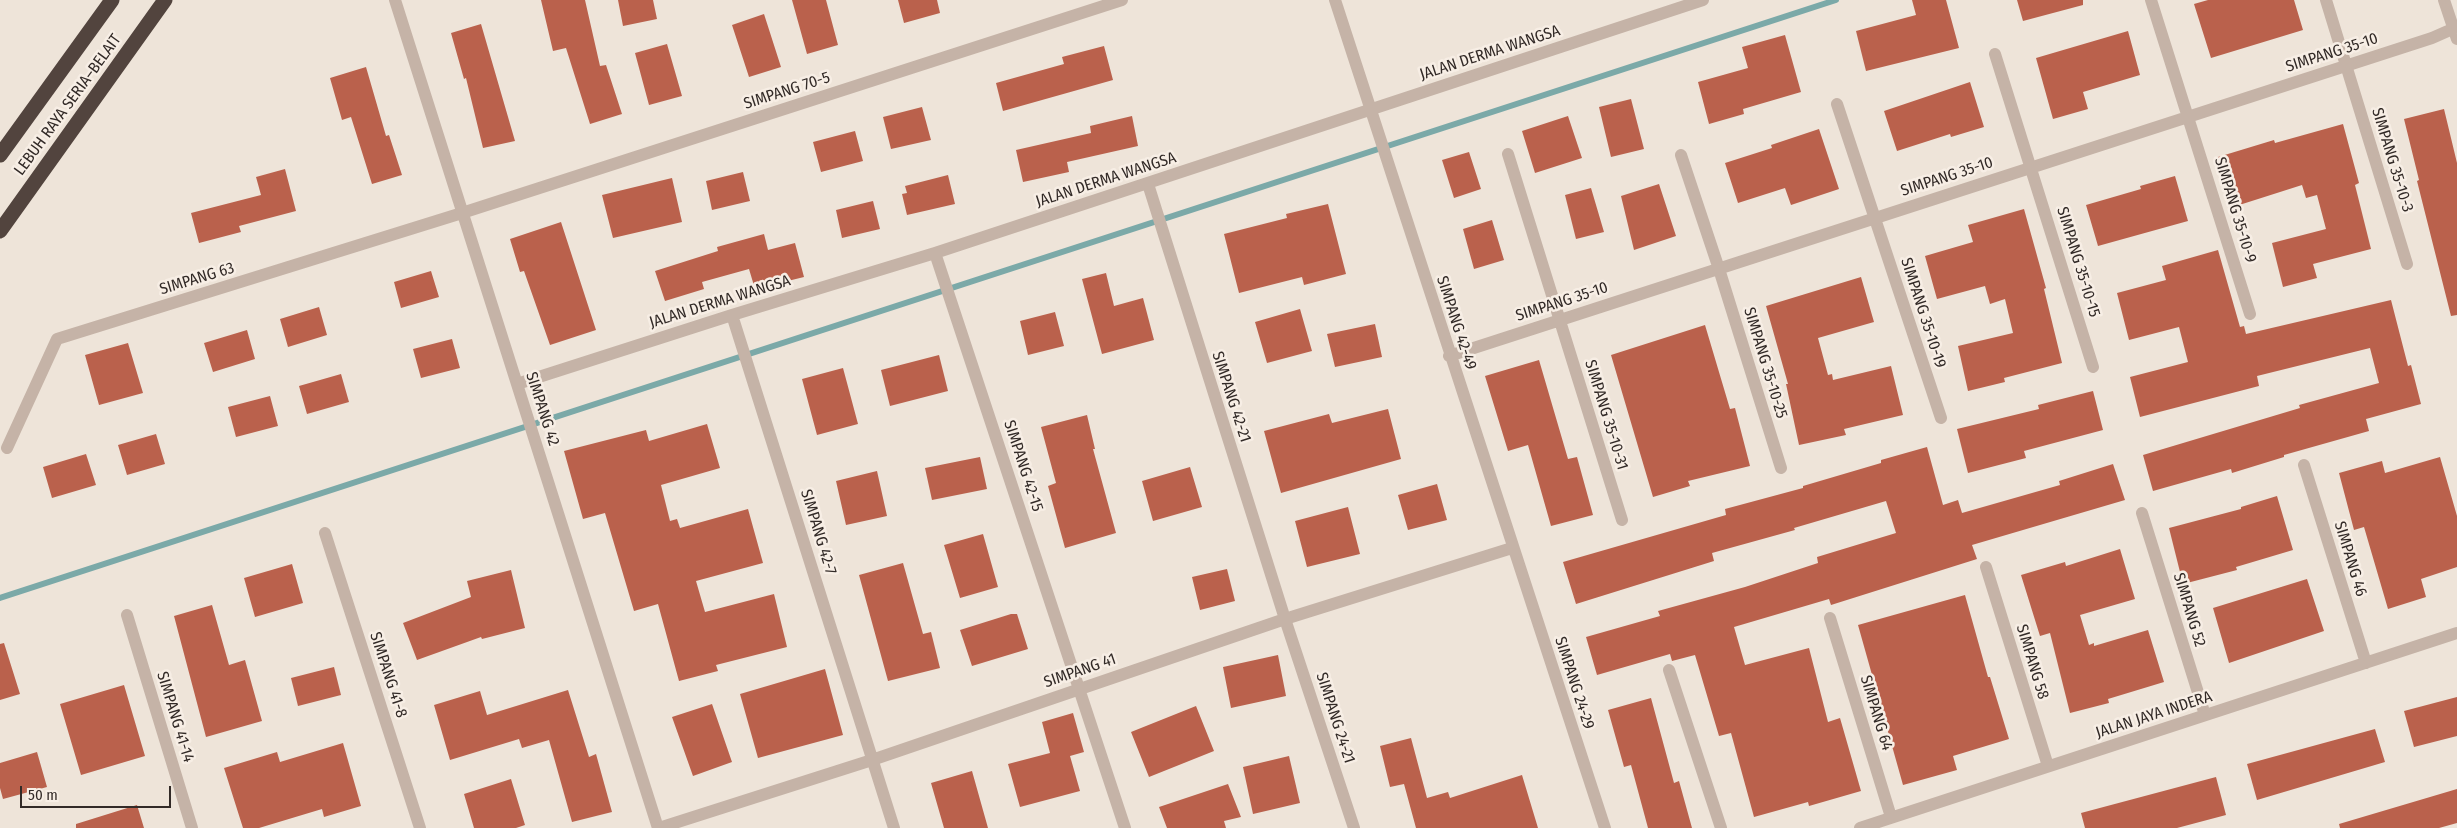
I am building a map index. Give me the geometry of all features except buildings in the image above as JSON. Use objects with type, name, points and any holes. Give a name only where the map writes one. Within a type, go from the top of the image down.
[{"type":"highway","name":"LEBUH RAYA SERIA–BELAIT","points":[[0,155],[112,0]]},
{"type":"highway","name":"LEBUH RAYA SERIA–BELAIT","points":[[0,231],[165,0]]},
{"type":"street","name":"SIMPANG 42","points":[[395,0],[658,828]]},
{"type":"street","name":"SIMPANG 70-5","points":[[462,213],[1122,0]]},
{"type":"street","name":"SIMPANG 42-49","points":[[1335,0],[1512,548]]},
{"type":"street","name":"JALAN DERMA WANGSA","points":[[517,384],[732,315],[935,253],[1703,0]]},
{"type":"street","name":"SIMPANG 35-10-9","points":[[2151,0],[2250,314]]},
{"type":"street","name":"SIMPANG 35-10-3","points":[[2326,0],[2406,264]]},
{"type":"street","points":[[2444,0],[2456,32]]},
{"type":"street","name":"SIMPANG 35-10","points":[[1449,356],[2346,65],[2456,32]]},
{"type":"street","name":"SIMPANG 35-10-15","points":[[1995,54],[2093,367]]},
{"type":"street","name":"SIMPANG 35-10-19","points":[[1837,104],[1941,418]]},
{"type":"street","name":"SIMPANG 35-10-31","points":[[1508,154],[1622,520]]},
{"type":"street","name":"SIMPANG 35-10-25","points":[[1680,155],[1719,269],[1780,468]]},
{"type":"street","name":"SIMPANG 42-21","points":[[1148,184],[1285,619]]},
{"type":"street","name":"SIMPANG 63","points":[[7,448],[57,339],[462,213]]},
{"type":"street","name":"SIMPANG 42-15","points":[[935,253],[1125,828]]},
{"type":"street","name":"SIMPANG 42-7","points":[[732,315],[894,828]]},
{"type":"street","name":"SIMPANG 46","points":[[2304,465],[2366,663]]},
{"type":"street","name":"SIMPANG 52","points":[[2142,513],[2205,715]]},
{"type":"street","name":"SIMPANG 41-8","points":[[325,533],[420,828]]},
{"type":"street","name":"SIMPANG 41","points":[[658,828],[872,760],[1285,619],[1512,548]]},
{"type":"street","name":"SIMPANG 24-29","points":[[1512,548],[1605,828]]},
{"type":"street","name":"SIMPANG 58","points":[[1986,567],[2048,766]]},
{"type":"street","name":"SIMPANG 41-14","points":[[127,615],[192,828]]},
{"type":"street","name":"SIMPANG 64","points":[[1830,618],[1891,817]]},
{"type":"street","name":"SIMPANG 24-21","points":[[1285,619],[1354,828]]},
{"type":"street","name":"JALAN JAYA INDERA","points":[[1860,828],[2457,634]]},
{"type":"street","points":[[1669,670],[1721,828]]},
{"type":"waterway","points":[[0,598],[1836,0]]}]
